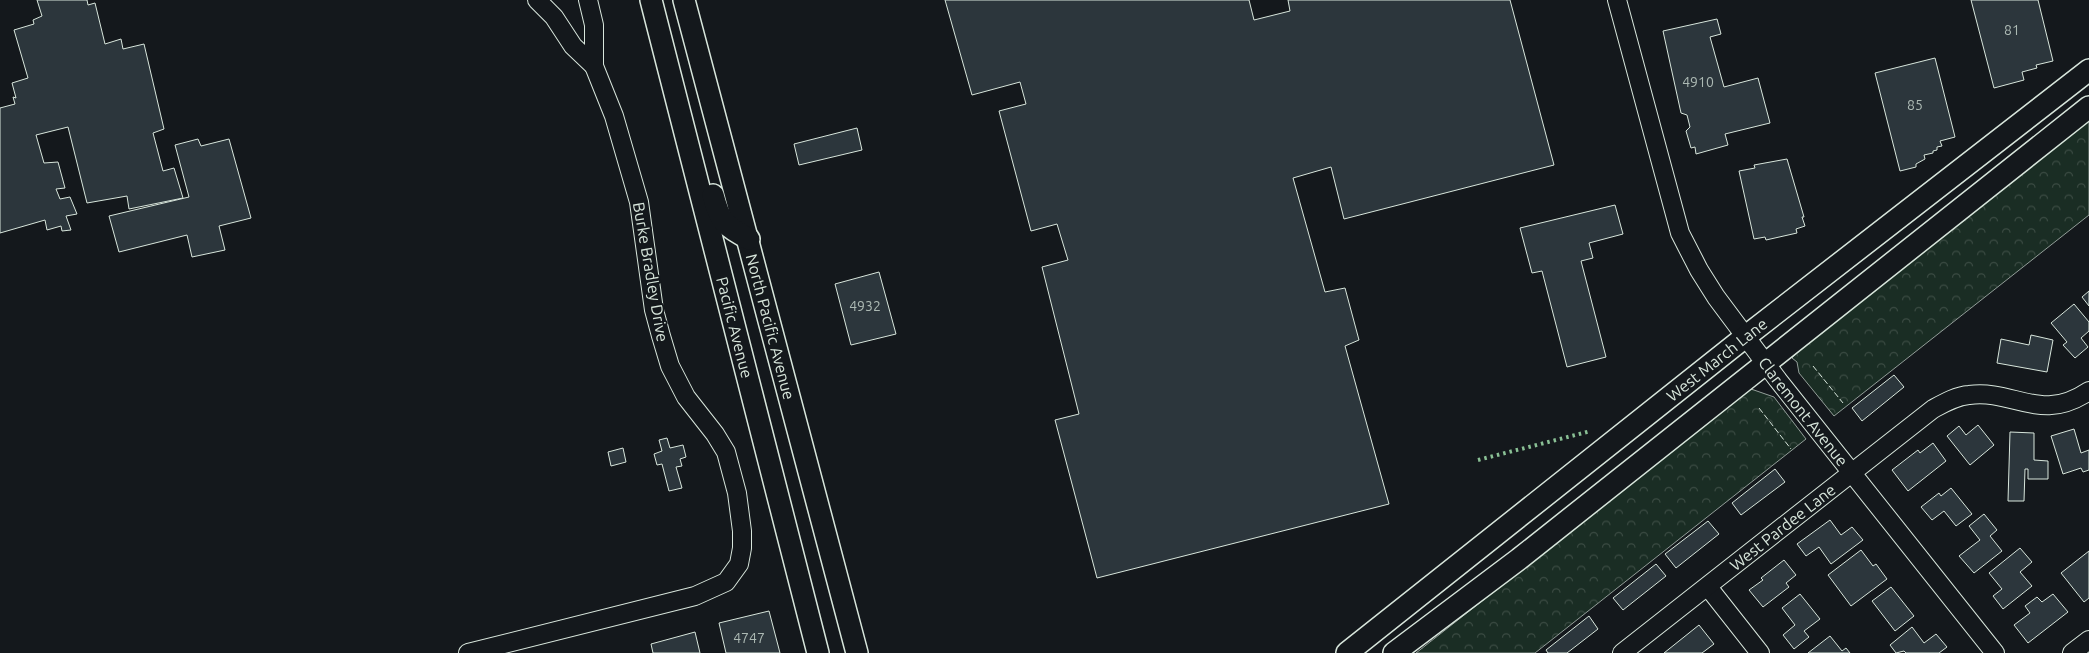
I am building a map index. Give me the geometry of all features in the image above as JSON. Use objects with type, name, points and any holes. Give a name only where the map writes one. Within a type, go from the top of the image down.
[{"type":"main road","name":"Pacific Avenue","points":[[651,0],[818,653]]},
{"type":"main road","name":"North Pacific Avenue","points":[[684,0],[749,239],[857,653]]},
{"type":"main road","name":"West March Lane","points":[[1347,653],[1745,337],[2089,70]]},
{"type":"main road","points":[[676,99],[690,111],[719,217],[728,227],[749,239]]},
{"type":"main road","name":"West March Lane","points":[[1394,653],[1519,559],[2089,107]]},
{"type":"street","name":"Burke Bradley Drive","points":[[537,0],[554,17],[573,46],[594,66]]},
{"type":"street","name":"Burke Bradley Drive","points":[[468,653],[696,596],[726,582],[733,574],[741,557],[742,531],[732,470],[715,434],[686,397],[670,366],[654,310],[639,202],[614,116],[594,66],[594,25],[588,0]]},
{"type":"street","name":"Claremont Avenue","points":[[1617,0],[1680,233],[1703,277],[1765,363],[1995,653]]},
{"type":"street","name":"West Pardee Lane","points":[[1622,653],[1933,409],[1955,398],[1983,395],[2044,406],[2069,402],[2089,391]]},
{"type":"street","points":[[1708,587],[1760,653]]},
{"type":"street","points":[[2072,653],[2089,640]]},
{"type":"green space","points":[[2089,121],[2089,215],[1834,416],[1799,373],[1797,362],[1792,358],[1798,351]]},
{"type":"green space","points":[[1751,389],[1774,397],[1806,439],[1535,653],[1416,653]]},
{"type":"building","points":[[37,0],[87,0],[88,5],[95,3],[105,44],[121,39],[123,49],[144,44],[164,129],[153,133],[163,171],[174,168],[183,198],[129,209],[127,196],[87,203],[68,127],[36,135],[44,163],[58,162],[65,188],[56,189],[60,199],[70,197],[77,214],[66,216],[71,230],[62,231],[61,226],[47,230],[45,220],[0,233],[0,108],[15,104],[13,97],[16,98],[12,83],[28,78],[14,30],[34,24],[33,20],[42,16]]},
{"type":"building","points":[[945,0],[1249,0],[1254,20],[1290,11],[1288,0],[1510,0],[1554,165],[1344,219],[1331,167],[1293,178],[1325,292],[1345,288],[1359,340],[1345,346],[1389,504],[1097,578],[1055,420],[1079,414],[1042,267],[1068,260],[1057,224],[1031,231],[999,111],[1026,104],[1020,82],[972,95]]},
{"type":"building","points":[[1971,0],[2038,0],[2053,61],[2036,65],[2037,68],[2022,72],[2024,80],[1994,88]]},
{"type":"building","points":[[1717,19],[1721,34],[1710,37],[1724,87],[1758,78],[1770,123],[1725,134],[1728,145],[1696,154],[1695,147],[1691,148],[1686,131],[1690,127],[1687,115],[1681,113],[1663,31]]},
{"type":"building","points":[[1935,58],[1955,137],[1940,141],[1942,146],[1937,147],[1937,150],[1933,151],[1933,153],[1924,155],[1925,159],[1916,164],[1916,167],[1900,171],[1875,73]]},
{"type":"building","points":[[857,128],[862,150],[799,165],[794,144]]},
{"type":"building","points":[[198,139],[201,146],[229,139],[251,218],[219,226],[225,250],[192,257],[187,235],[119,252],[109,216],[189,197],[175,145]]},
{"type":"building","points":[[1787,159],[1805,226],[1796,229],[1797,233],[1766,240],[1765,237],[1754,239],[1739,171],[1755,168],[1754,165]]},
{"type":"building","points":[[1615,205],[1623,234],[1589,243],[1593,258],[1581,261],[1606,357],[1567,367],[1542,271],[1532,273],[1520,228]]},
{"type":"building","points":[[879,272],[896,334],[851,345],[835,284]]},
{"type":"building","points":[[2089,291],[2089,306],[2082,297]]},
{"type":"building","points":[[2074,304],[2089,322],[2089,331],[2081,338],[2088,347],[2075,358],[2063,345],[2067,342],[2051,323]]},
{"type":"building","points":[[2031,335],[2053,340],[2047,372],[1997,363],[2001,339],[2029,345]]},
{"type":"building","points":[[1894,375],[1904,387],[1862,421],[1852,408]]},
{"type":"building","points":[[1978,425],[1994,445],[1970,465],[1947,436],[1959,426],[1966,435]]},
{"type":"building","points":[[2074,429],[2081,453],[2089,450],[2089,470],[2083,472],[2081,468],[2063,474],[2051,436]]},
{"type":"building","points":[[2010,432],[2034,433],[2034,460],[2048,461],[2048,479],[2028,479],[2028,469],[2025,469],[2024,501],[2008,501]]},
{"type":"building","points":[[667,438],[670,448],[683,445],[686,457],[680,459],[682,466],[676,467],[682,488],[669,491],[662,464],[657,465],[654,454],[662,451],[659,440]]},
{"type":"building","points":[[1933,443],[1946,461],[1908,491],[1892,470],[1918,450],[1920,453]]},
{"type":"building","points":[[623,448],[626,462],[611,466],[608,452]]},
{"type":"building","points":[[1775,469],[1785,482],[1741,515],[1732,503]]},
{"type":"building","points":[[1951,488],[1972,514],[1956,526],[1944,511],[1932,520],[1921,507],[1939,493],[1941,496]]},
{"type":"building","points":[[1984,514],[1997,530],[1990,536],[2002,551],[1974,573],[1959,556],[1980,540],[1969,526]]},
{"type":"building","points":[[1830,520],[1841,535],[1852,527],[1863,540],[1831,564],[1819,547],[1806,556],[1797,544]]},
{"type":"building","points":[[1708,521],[1719,534],[1676,568],[1665,554]]},
{"type":"building","points":[[2020,548],[2032,562],[2020,572],[2032,586],[2003,609],[1993,596],[2002,589],[1989,573]]},
{"type":"building","points":[[1861,550],[1873,566],[1876,564],[1887,579],[1851,606],[1828,575]]},
{"type":"building","points":[[2089,551],[2089,598],[2084,602],[2061,573]]},
{"type":"building","points":[[1784,560],[1796,575],[1786,583],[1789,587],[1763,607],[1749,590],[1763,580],[1761,578]]},
{"type":"building","points":[[1656,564],[1666,576],[1623,610],[1613,598]]},
{"type":"building","points":[[1891,587],[1914,616],[1895,631],[1872,601]]},
{"type":"building","points":[[1800,594],[1820,619],[1804,631],[1809,637],[1794,649],[1783,635],[1795,625],[1782,608]]},
{"type":"building","points":[[2053,594],[2068,612],[2028,643],[2014,625],[2030,613],[2025,606],[2037,597],[2042,602]]},
{"type":"building","points":[[769,611],[780,653],[726,653],[719,623]]},
{"type":"building","points":[[1589,616],[1598,629],[1567,653],[1548,653],[1546,650]]},
{"type":"building","points":[[1699,625],[1714,644],[1702,653],[1664,653]]},
{"type":"building","points":[[1912,627],[1924,643],[1936,634],[1947,647],[1939,653],[1906,653],[1904,651],[1896,653],[1890,645]]},
{"type":"building","points":[[695,632],[700,653],[653,653],[651,644]]},
{"type":"building","points":[[1830,636],[1842,651],[1846,648],[1850,653],[1808,653]]},
{"type":"hedge","points":[[1478,460],[1591,431]]},
{"type":"fence","points":[[1813,366],[1843,403]]},
{"type":"fence","points":[[1759,408],[1791,449]]}]
